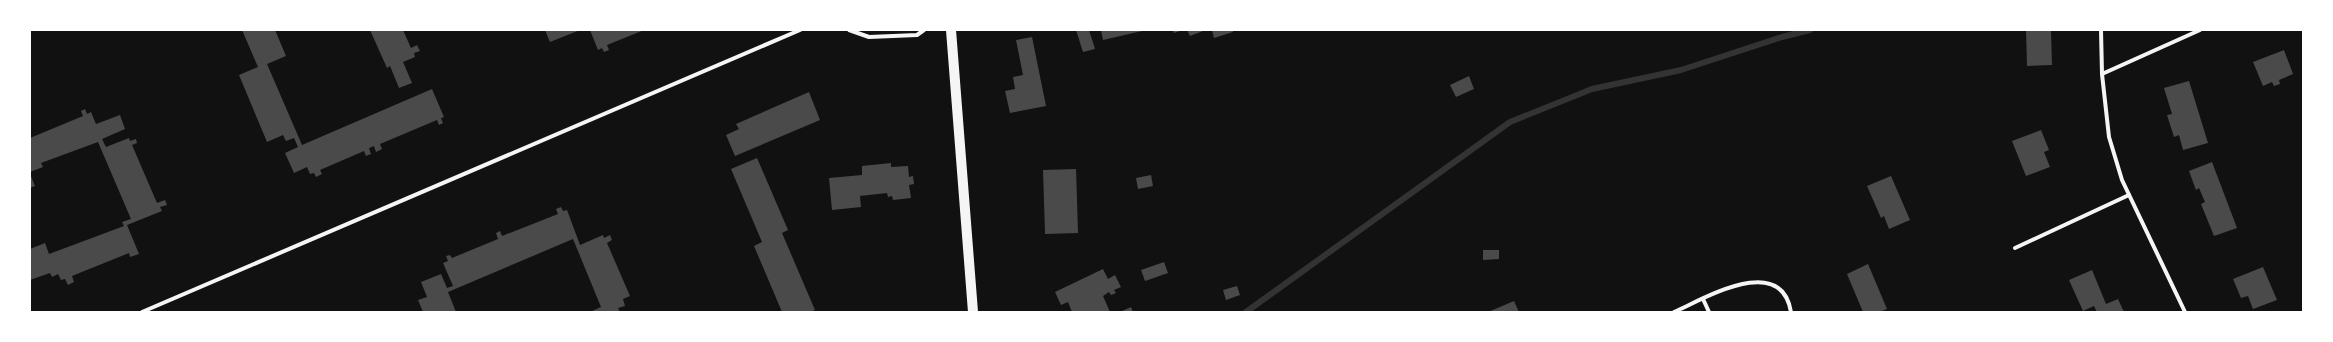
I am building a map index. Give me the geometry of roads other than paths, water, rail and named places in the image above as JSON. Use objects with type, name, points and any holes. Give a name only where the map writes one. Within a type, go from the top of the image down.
[{"type":"main road","points":[[951,30],[973,312]]},
{"type":"street","points":[[142,312],[800,30]]},
{"type":"street","points":[[849,30],[869,37],[917,35],[924,30]]},
{"type":"street","points":[[2101,30],[2102,74],[2109,137],[2122,180],[2185,312]]},
{"type":"street","points":[[2102,74],[2200,30]]},
{"type":"street","points":[[2015,248],[2129,195]]},
{"type":"street","points":[[1674,312],[1743,283],[1756,281],[1769,284],[1780,292],[1788,302],[1791,312]]},
{"type":"street","points":[[1704,300],[1709,312]]},
{"type":"waterway","points":[[1246,312],[1510,122],[1592,89],[1681,70],[1782,37],[1810,30]]}]
